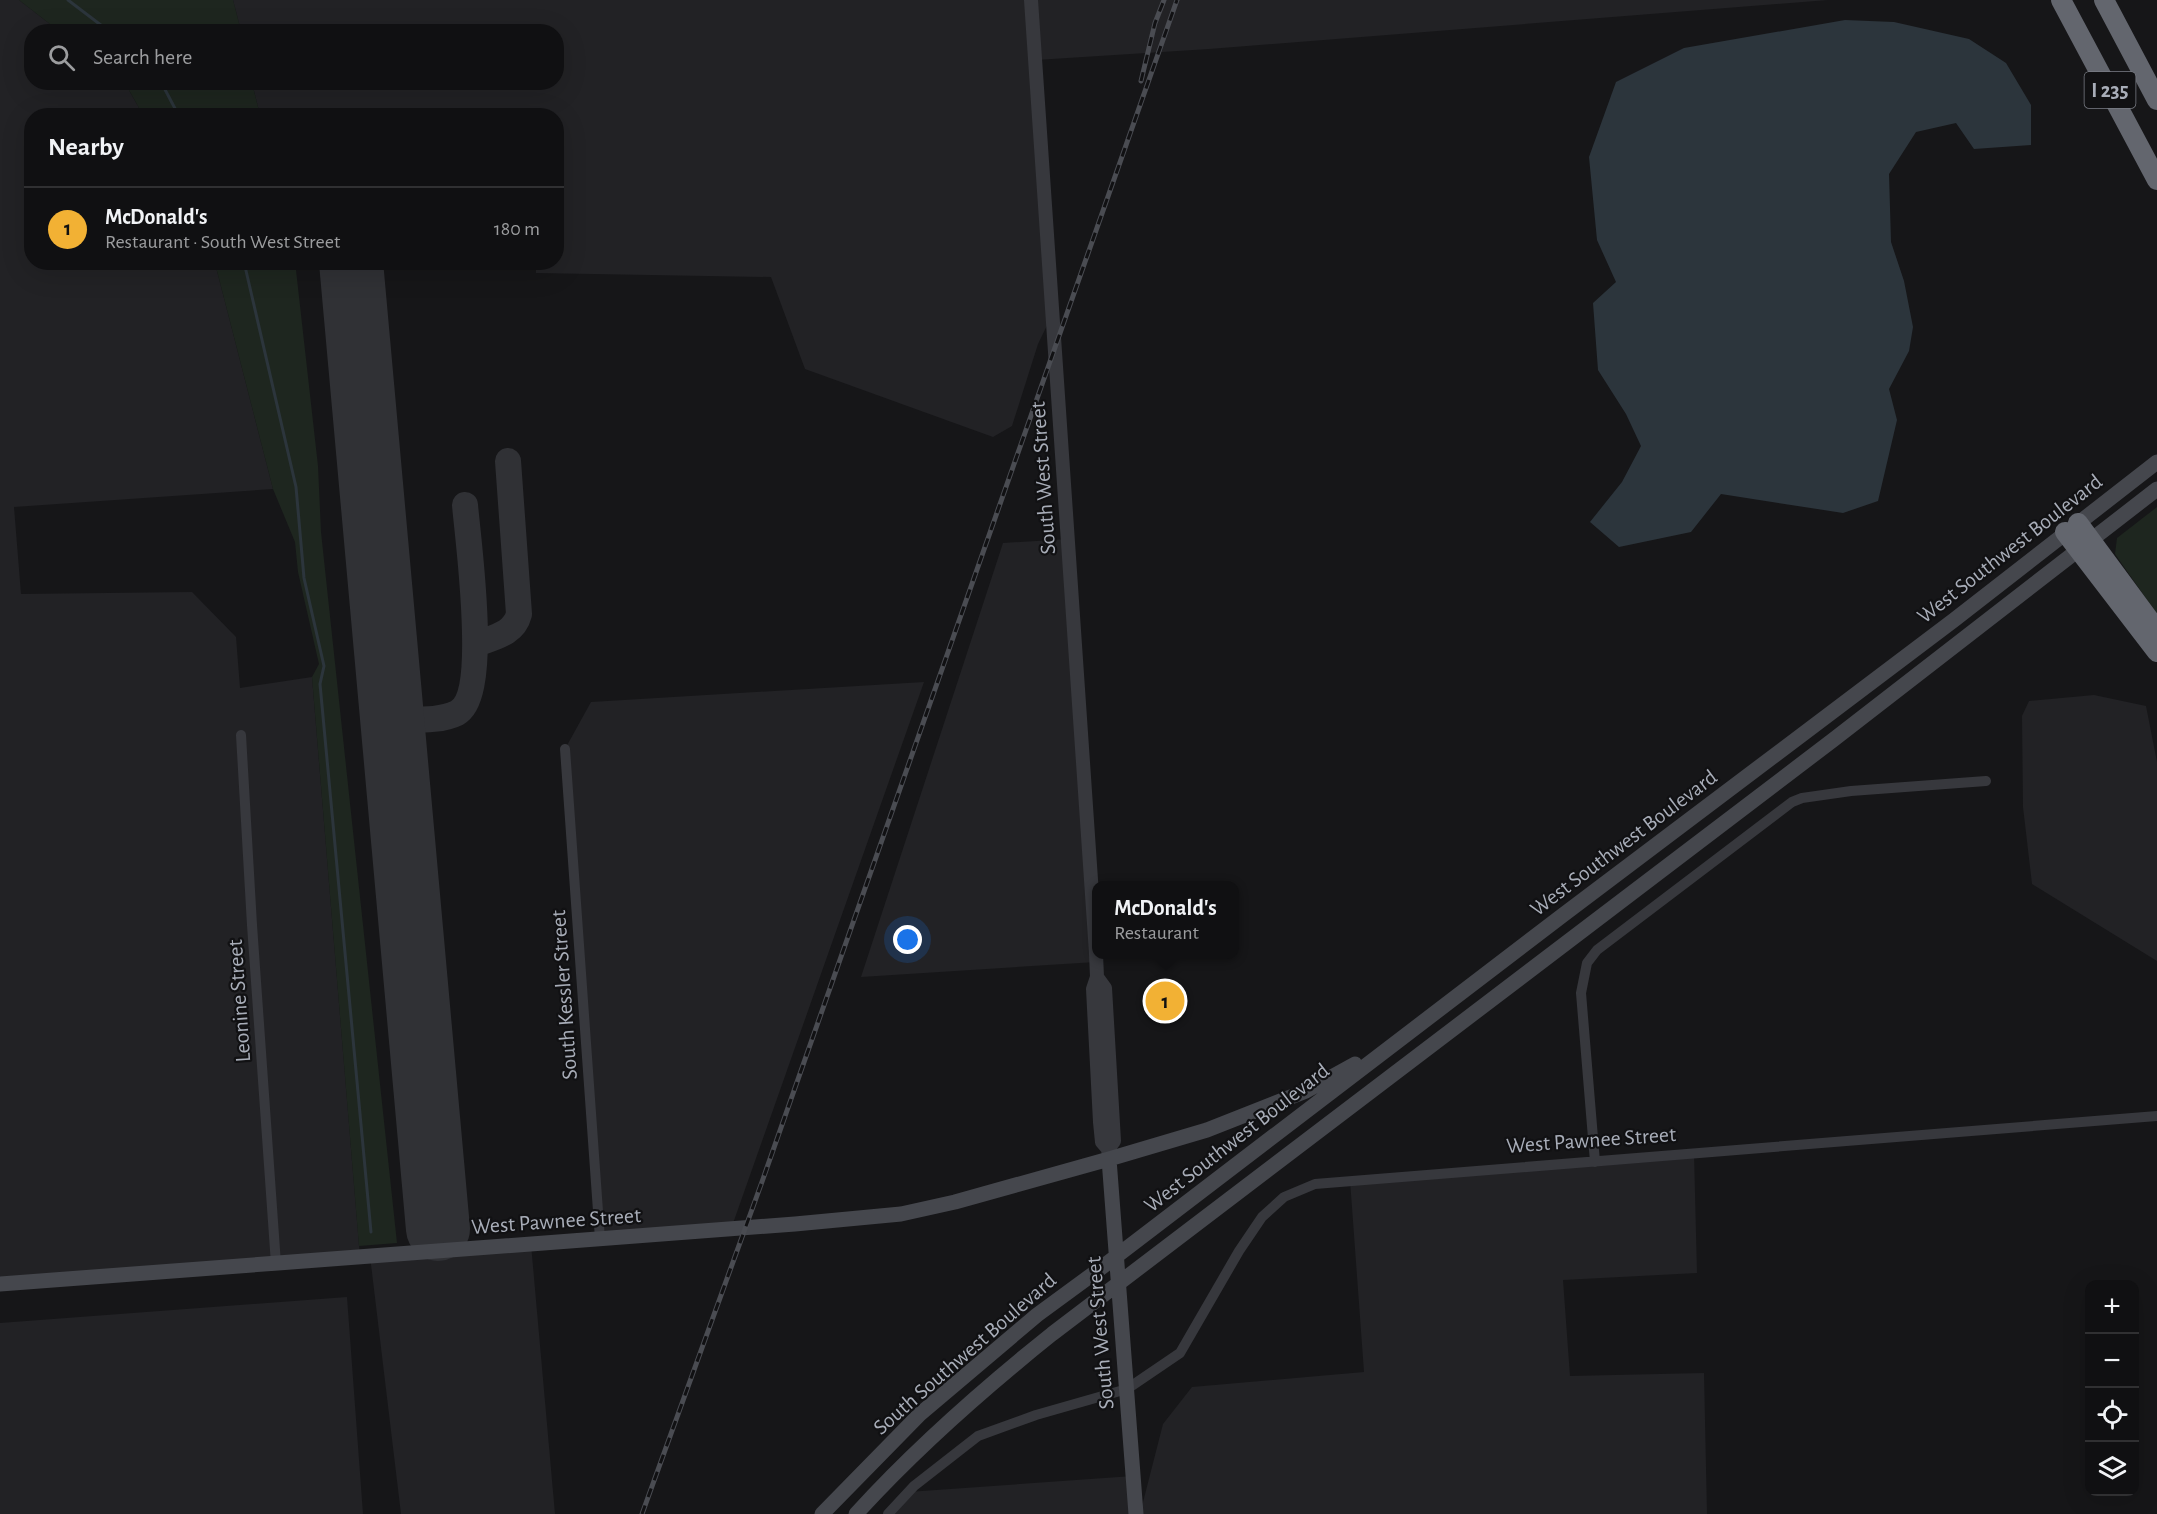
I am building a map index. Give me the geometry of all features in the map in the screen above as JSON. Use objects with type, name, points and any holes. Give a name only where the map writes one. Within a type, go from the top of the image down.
[{"type":"highway","name":"I 235","points":[[2061,0],[2157,180]]},
{"type":"highway","name":"I 235","points":[[2104,0],[2157,100]]},
{"type":"highway","points":[[2072,528],[2157,652]]},
{"type":"highway","points":[[2084,545],[2157,630]]},
{"type":"main road","name":"West Southwest Boulevard","points":[[1115,1258],[1400,1039],[1954,620],[2157,462]]},
{"type":"main road","name":"West Southwest Boulevard","points":[[1118,1283],[1833,740],[2157,489]]},
{"type":"main road","name":"West Pawnee Street","points":[[0,1284],[901,1214],[955,1202],[1109,1154],[1207,1130],[1306,1091],[1400,1039]]},
{"type":"main road","name":"South West Street","points":[[1109,1154],[1136,1514]]},
{"type":"main road","name":"South Southwest Boulevard","points":[[822,1514],[920,1414],[1037,1315],[1115,1258]]},
{"type":"main road","name":"South Southwest Boulevard","points":[[856,1514],[894,1473],[996,1379],[1118,1283]]},
{"type":"street","name":"South West Street","points":[[1031,0],[1092,895]]},
{"type":"street","name":"Leonine Street","points":[[241,735],[276,1264]]},
{"type":"street","name":"South Kessler Street","points":[[565,749],[600,1239]]},
{"type":"street","points":[[1595,1162],[1582,1001],[1587,963],[1597,950],[1792,802],[1802,798],[1851,791],[1986,781]]},
{"type":"street","name":"South West Street","points":[[1096,959],[1097,977],[1093,989],[1100,1122],[1102,1142],[1109,1154]]},
{"type":"street","name":"West Pawnee Street","points":[[888,1514],[914,1486],[978,1436],[1036,1415],[1127,1389],[1180,1353],[1239,1251],[1262,1217],[1284,1197],[1315,1184],[2157,1116]]},
{"type":"shaded area","points":[[0,0],[19,0],[50,24],[24,24],[24,90],[129,90],[139,108],[24,108],[24,270],[217,270],[273,489],[14,507],[21,594],[192,592],[236,637],[240,688],[312,677],[360,1257],[0,1284]]},
{"type":"shaded area","points":[[19,0],[233,0],[239,24],[50,24]]},
{"type":"shaded area","points":[[233,0],[1828,0],[1209,49],[1036,60],[1054,311],[1038,344],[1012,426],[993,437],[805,369],[771,277],[536,273],[536,270],[564,270],[564,108],[258,108],[254,90],[564,90],[564,24],[239,24]]},
{"type":"shaded area","points":[[1845,20],[1894,22],[1969,39],[2006,63],[2031,105],[2031,145],[1974,149],[1956,123],[1916,132],[1889,174],[1891,242],[1904,281],[1913,327],[1909,351],[1889,389],[1897,420],[1878,501],[1843,513],[1721,494],[1691,532],[1619,547],[1590,522],[1622,482],[1641,446],[1626,414],[1598,370],[1593,303],[1616,282],[1597,240],[1589,157],[1616,82],[1684,48]]},
{"type":"shaded area","points":[[129,90],[254,90],[258,108],[139,108]]},
{"type":"shaded area","points":[[217,270],[296,270],[318,466],[321,532],[397,1243],[359,1246],[312,677],[319,664],[298,572],[295,542],[273,489]]},
{"type":"shaded area","points":[[2157,507],[2157,614],[2115,554],[2117,538]]},
{"type":"shaded area","points":[[1069,539],[1092,899],[1092,959],[1096,959],[1096,962],[861,977],[1003,543]]},
{"type":"shaded area","points":[[924,682],[731,1229],[600,1239],[565,749],[591,702]]},
{"type":"shaded area","points":[[2094,695],[2146,706],[2157,762],[2157,961],[2032,884],[2023,807],[2022,716],[2029,701]]},
{"type":"shaded area","points":[[1694,1153],[1697,1273],[1563,1280],[1570,1376],[1704,1373],[1707,1514],[1140,1514],[1163,1424],[1192,1387],[1364,1372],[1350,1180]]},
{"type":"shaded area","points":[[531,1244],[555,1514],[401,1514],[370,1256]]},
{"type":"shaded area","points":[[347,1297],[363,1514],[0,1514],[0,1323]]},
{"type":"shaded area","points":[[1133,1476],[1136,1514],[889,1514],[908,1492]]},
{"type":"waterway","points":[[68,0],[100,24]]},
{"type":"waterway","points":[[165,90],[175,108]]},
{"type":"waterway","points":[[246,270],[296,487],[304,578],[324,666],[320,684],[371,1232]]},
{"type":"taxiway","points":[[476,644],[508,630],[513,626],[519,614],[508,461]]},
{"type":"taxiway","points":[[393,720],[434,719],[450,716],[457,713],[467,700],[473,678],[475,616],[465,505]]},
{"type":"runway","points":[[352,270],[438,1229]]},
{"type":"railway","points":[[1141,81],[1155,23],[1164,0]]},
{"type":"railway","points":[[642,1514],[763,1179],[1177,0]]},
{"type":"place","name":"McDonald's","points":[[1165,1001]]}]
